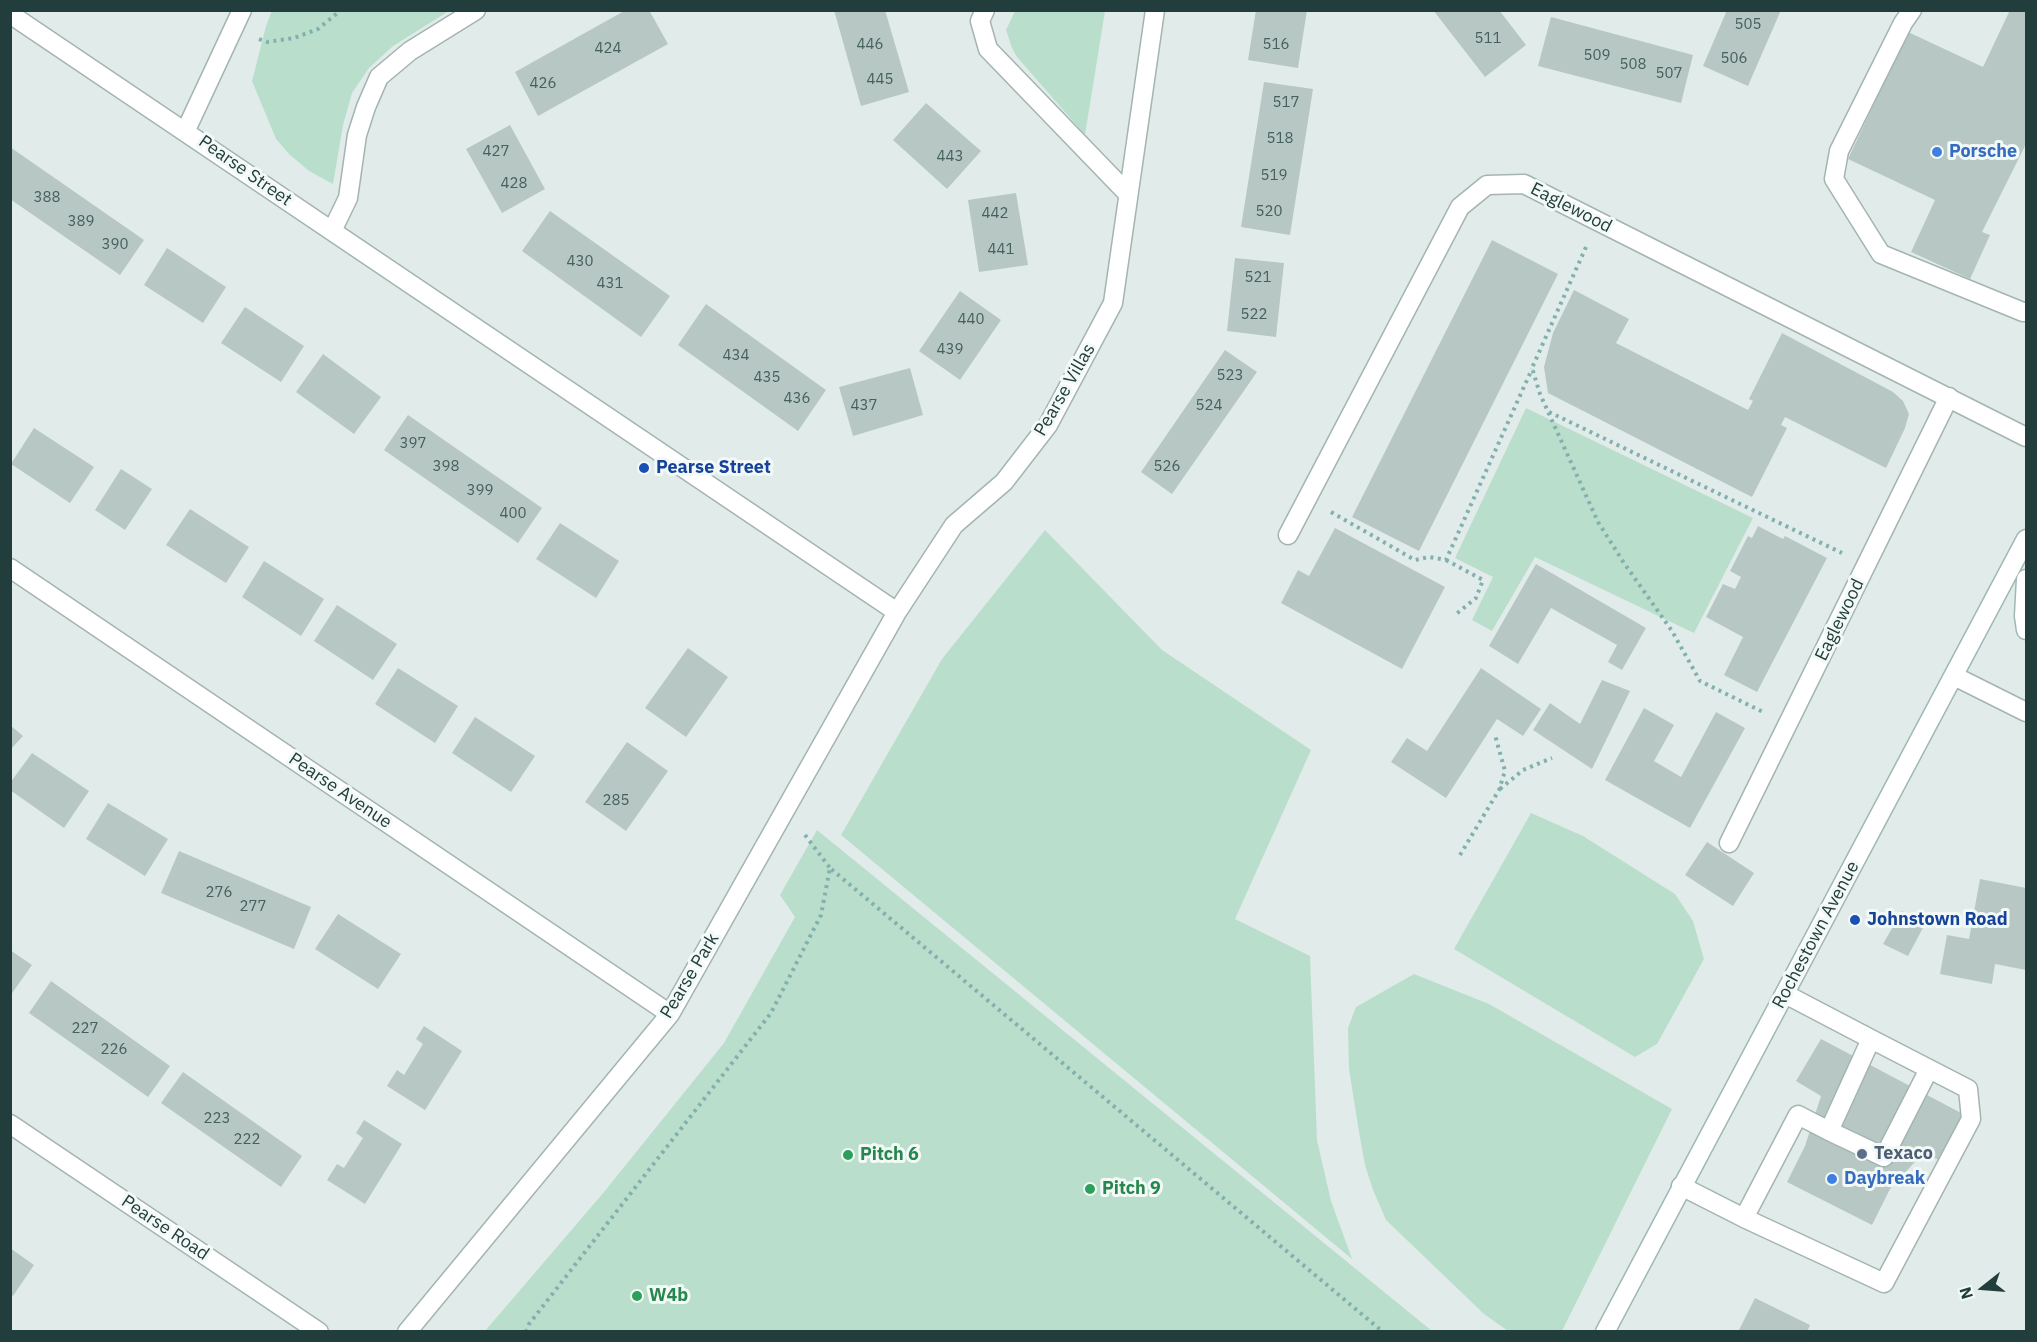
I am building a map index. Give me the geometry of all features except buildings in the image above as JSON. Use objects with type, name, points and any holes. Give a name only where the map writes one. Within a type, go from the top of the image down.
[{"type":"street","points":[[186,130],[242,10]]},
{"type":"street","points":[[332,231],[348,198],[357,135],[379,77],[410,51],[476,10]]},
{"type":"street","points":[[985,10],[980,21],[988,49],[1128,194]]},
{"type":"street","name":"Pearse Villas","points":[[897,612],[954,525],[1005,482],[1048,425],[1113,303],[1155,10]]},
{"type":"street","points":[[1912,10],[1903,23],[1839,151],[1834,179],[1881,254],[2026,312]]},
{"type":"street","name":"Pearse Street","points":[[10,14],[186,130],[897,612]]},
{"type":"street","name":"Eaglewood","points":[[1288,535],[1460,207],[1487,185],[1524,184],[2026,437]]},
{"type":"street","name":"Eaglewood","points":[[1729,843],[1949,397]]},
{"type":"street","name":"Rochestown Avenue","points":[[1605,1332],[2026,539]]},
{"type":"street","name":"Pearse Avenue","points":[[10,568],[670,1014]]},
{"type":"street","points":[[2026,579],[2024,616],[2026,630]]},
{"type":"street","name":"Pearse Park","points":[[406,1332],[670,1014],[897,612]]},
{"type":"street","points":[[1954,676],[2026,712]]},
{"type":"street","points":[[1681,1186],[1884,1283],[1971,1119],[1968,1089],[1785,994]]},
{"type":"street","points":[[1829,1131],[1871,1039]]},
{"type":"street","points":[[1744,1218],[1798,1115],[1884,1157],[1929,1069]]},
{"type":"street","name":"Pearse Road","points":[[10,1124],[319,1332]]},
{"type":"path","points":[[232,31],[267,42],[294,38],[318,29],[341,10]]},
{"type":"path","points":[[1446,560],[1598,222]]},
{"type":"path","points":[[1532,368],[1548,411],[1598,522],[1629,571],[1672,631],[1700,681],[1788,724]]},
{"type":"path","points":[[1548,411],[1867,565]]},
{"type":"path","points":[[1308,499],[1415,560],[1429,556],[1446,560],[1484,580],[1476,598],[1455,615]]},
{"type":"path","points":[[1460,855],[1499,790],[1505,771],[1495,735]]},
{"type":"path","points":[[1499,790],[1523,770],[1552,758]]},
{"type":"path","points":[[785,810],[830,868],[1383,1332]]},
{"type":"path","points":[[526,1332],[529,1324],[771,1013],[821,915],[830,868]]},
{"type":"green space","points":[[272,10],[449,11],[393,46],[369,68],[352,93],[343,125],[333,184],[309,171],[276,139],[252,81]]},
{"type":"green space","points":[[1015,11],[1105,11],[1085,135],[1017,57],[1006,30]]},
{"type":"green space","points":[[1526,408],[1753,518],[1694,633],[1535,557],[1492,631],[1472,620],[1493,577],[1455,558]]},
{"type":"green space","points":[[1045,530],[1162,650],[1311,750],[1235,919],[1310,956],[1317,1140],[1331,1201],[1352,1259],[841,835],[942,659]]},
{"type":"green space","points":[[1531,813],[1583,836],[1675,894],[1693,921],[1704,959],[1657,1044],[1635,1057],[1454,949]]},
{"type":"green space","points":[[817,830],[1432,1331],[485,1331],[604,1192],[724,1043],[795,917],[780,895]]},
{"type":"green space","points":[[1414,974],[1489,1004],[1672,1109],[1562,1331],[1508,1331],[1484,1314],[1386,1220],[1373,1190],[1365,1165],[1349,1069],[1348,1028],[1356,1007]]},
{"type":"place","name":"Porsche","points":[[1937,152]]},
{"type":"place","name":"Pearse Street","points":[[644,468]]},
{"type":"place","name":"Johnstown Road","points":[[1855,920]]},
{"type":"place","name":"Texaco","points":[[1862,1154]]},
{"type":"place","name":"Pitch 6","points":[[848,1155]]},
{"type":"place","name":"Daybreak","points":[[1832,1179]]},
{"type":"place","name":"Pitch 9","points":[[1090,1189]]},
{"type":"place","name":"W4b","points":[[637,1296]]}]
